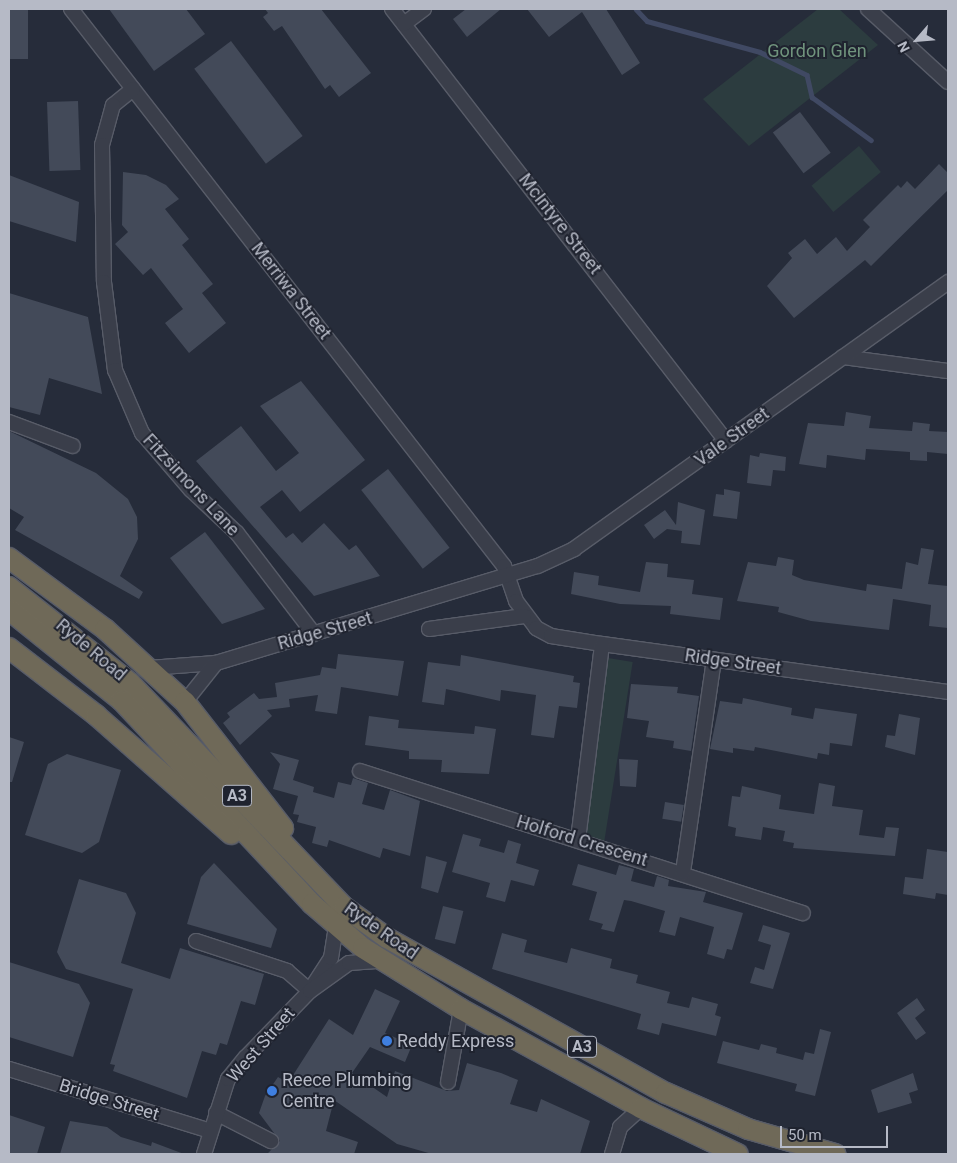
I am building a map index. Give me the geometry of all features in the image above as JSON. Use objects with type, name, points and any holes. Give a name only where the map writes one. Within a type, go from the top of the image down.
[{"type":"highway","points":[[9,558],[63,595],[149,668],[185,702],[344,907]]},
{"type":"highway","name":"Ryde Road","points":[[9,587],[130,683],[344,907],[438,969],[666,1093],[748,1129],[835,1154]]},
{"type":"highway","name":"Ryde Road","points":[[9,610],[122,701],[312,904],[380,961],[461,1009],[718,1150],[738,1154]]},
{"type":"highway","points":[[9,648],[96,714],[312,904]]},
{"type":"street","name":"Merriwa Street","points":[[71,9],[507,576]]},
{"type":"street","name":"McIntyre Street","points":[[392,9],[726,441]]},
{"type":"street","points":[[404,24],[424,9]]},
{"type":"street","points":[[868,9],[948,82]]},
{"type":"street","name":"Fitzsimons Lane","points":[[132,88],[114,105],[102,145],[104,282],[115,370],[142,433],[191,490],[237,533],[314,634]]},
{"type":"street","name":"Vale Street","points":[[507,576],[574,549],[948,282]]},
{"type":"street","points":[[843,357],[948,371]]},
{"type":"street","points":[[9,422],[73,446]]},
{"type":"street","points":[[429,628],[524,616],[507,576]]},
{"type":"street","name":"Ridge Street","points":[[149,668],[216,663],[507,576]]},
{"type":"street","name":"Ridge Street","points":[[524,616],[551,636],[948,692]]},
{"type":"street","points":[[578,840],[602,644]]},
{"type":"street","points":[[684,872],[714,660]]},
{"type":"street","points":[[185,702],[216,663]]},
{"type":"street","name":"Holford Crescent","points":[[360,771],[684,872],[803,913]]},
{"type":"street","name":"West Street","points":[[204,1154],[228,1079],[310,991],[331,958],[336,926]]},
{"type":"street","points":[[196,941],[287,971],[310,991]]},
{"type":"street","name":"West Street","points":[[310,991],[348,963],[380,961]]},
{"type":"street","points":[[448,1082],[461,1009]]},
{"type":"street","name":"Bridge Street","points":[[9,1069],[210,1131]]},
{"type":"street","points":[[611,1152],[620,1126],[641,1108]]},
{"type":"street","points":[[216,1113],[271,1141]]},
{"type":"green space","name":"Gordon Glen","points":[[818,9],[839,9],[878,45],[749,146],[703,99]]},
{"type":"green space","points":[[859,146],[881,172],[833,212],[812,186]]},
{"type":"green space","points":[[608,658],[633,662],[604,843],[579,839]]},
{"type":"building","points":[[9,9],[28,9],[28,59],[9,59]]},
{"type":"building","points":[[109,9],[186,9],[205,34],[154,71]]},
{"type":"building","points":[[265,9],[321,9],[371,73],[339,97],[330,85],[325,89],[282,26],[274,31],[263,17],[268,13]]},
{"type":"building","points":[[466,9],[501,9],[467,37],[453,19]]},
{"type":"building","points":[[527,9],[606,9],[640,63],[622,75],[582,12],[549,37]]},
{"type":"building","points":[[231,41],[303,136],[266,164],[194,69]]},
{"type":"building","points":[[78,101],[80,170],[49,171],[47,102]]},
{"type":"building","points":[[800,112],[831,153],[804,173],[773,132]]},
{"type":"building","points":[[939,164],[948,173],[948,190],[871,266],[865,260],[794,318],[767,286],[792,258],[788,253],[805,239],[817,254],[836,237],[847,251],[870,227],[863,220],[898,185],[901,188],[907,181],[915,189]]},
{"type":"building","points":[[123,172],[146,175],[166,185],[179,199],[165,209],[189,239],[182,245],[213,284],[202,293],[226,323],[189,353],[165,323],[183,309],[151,268],[143,275],[115,244],[128,232],[122,225]]},
{"type":"building","points":[[9,175],[79,202],[76,242],[9,221]]},
{"type":"building","points":[[9,293],[88,317],[102,394],[49,378],[40,415],[9,407]]},
{"type":"building","points":[[301,381],[365,460],[300,512],[282,490],[260,507],[286,538],[293,533],[302,543],[324,523],[349,550],[356,545],[380,576],[314,596],[196,461],[241,426],[276,471],[299,453],[260,406]]},
{"type":"building","points":[[846,412],[871,416],[869,428],[912,431],[913,422],[930,424],[929,431],[948,432],[948,454],[927,452],[927,461],[910,460],[910,452],[866,449],[865,460],[827,455],[826,468],[799,464],[808,423],[844,426]]},
{"type":"building","points":[[9,431],[96,473],[128,499],[137,517],[138,539],[120,576],[143,592],[139,599],[15,530],[24,517],[9,508]]},
{"type":"building","points":[[760,453],[786,457],[785,471],[773,470],[771,486],[747,483],[750,455],[759,457]]},
{"type":"building","points":[[388,469],[450,548],[423,569],[361,490]]},
{"type":"building","points":[[724,489],[740,492],[737,519],[713,516],[716,494],[724,495]]},
{"type":"building","points":[[678,502],[705,510],[700,545],[681,543],[682,531],[667,529],[654,539],[644,525],[665,510],[676,525]]},
{"type":"building","points":[[205,532],[265,609],[222,624],[170,558]]},
{"type":"building","points":[[921,548],[934,550],[928,584],[948,586],[948,628],[929,626],[931,605],[893,599],[889,630],[811,621],[778,612],[779,607],[737,601],[748,562],[776,566],[778,557],[794,560],[792,575],[804,580],[866,591],[867,584],[902,589],[906,562],[918,565]]},
{"type":"building","points":[[646,562],[668,564],[667,577],[694,580],[692,594],[723,598],[720,620],[670,614],[671,606],[620,604],[571,594],[574,572],[599,576],[598,585],[640,592]]},
{"type":"building","points":[[338,654],[404,661],[398,696],[341,687],[337,714],[315,711],[318,695],[289,699],[290,707],[267,710],[272,716],[240,745],[223,723],[230,717],[227,713],[254,693],[259,699],[277,697],[275,683],[320,675],[322,667],[336,669]]},
{"type":"building","points":[[461,655],[574,676],[573,682],[580,683],[577,708],[559,706],[554,738],[531,735],[536,695],[501,690],[500,701],[446,689],[444,705],[422,702],[428,662],[460,666]]},
{"type":"building","points":[[631,684],[678,687],[677,693],[699,696],[691,751],[673,748],[674,741],[646,737],[649,721],[627,718]]},
{"type":"building","points":[[743,698],[792,708],[791,715],[813,719],[815,708],[857,714],[852,746],[830,743],[829,755],[818,753],[817,759],[755,747],[754,751],[733,748],[733,753],[710,749],[720,701],[742,704]]},
{"type":"building","points":[[899,714],[920,718],[915,755],[885,747],[887,735],[895,736]]},
{"type":"building","points":[[369,716],[399,720],[398,728],[474,734],[475,726],[496,729],[489,774],[441,772],[442,760],[409,759],[409,751],[365,745]]},
{"type":"building","points":[[9,737],[24,742],[12,782],[9,782]]},
{"type":"building","points":[[270,752],[299,760],[293,780],[314,787],[313,792],[334,798],[338,782],[351,785],[353,778],[368,783],[362,804],[384,810],[390,790],[420,801],[410,856],[383,848],[380,858],[329,840],[327,847],[312,843],[316,827],[297,822],[299,815],[293,814],[298,796],[273,789],[280,764]]},
{"type":"building","points":[[67,754],[121,770],[99,842],[82,853],[25,835],[48,764]]},
{"type":"building","points":[[619,759],[638,760],[636,787],[620,786]]},
{"type":"building","points":[[819,783],[835,786],[832,806],[863,810],[859,835],[884,838],[886,827],[899,828],[895,856],[793,848],[794,843],[783,841],[785,831],[763,827],[761,840],[735,836],[736,828],[728,826],[732,796],[740,797],[742,786],[781,795],[779,809],[814,814]]},
{"type":"building","points":[[665,802],[684,805],[681,822],[662,819]]},
{"type":"building","points":[[463,834],[481,839],[479,846],[504,853],[508,840],[521,844],[516,863],[539,870],[534,886],[511,880],[505,902],[486,897],[490,883],[452,872]]},
{"type":"building","points":[[927,849],[948,852],[948,895],[936,893],[935,899],[903,894],[905,877],[923,879]]},
{"type":"building","points":[[426,856],[447,862],[438,893],[421,888]]},
{"type":"building","points":[[214,863],[277,929],[271,948],[187,924],[201,877]]},
{"type":"building","points":[[578,864],[616,875],[619,865],[634,869],[631,881],[654,887],[657,876],[669,880],[668,886],[706,892],[703,902],[743,913],[732,950],[727,949],[724,959],[707,954],[714,927],[680,917],[675,936],[659,932],[665,911],[631,901],[624,900],[614,932],[601,929],[603,924],[589,920],[597,892],[572,885]]},
{"type":"building","points":[[79,879],[126,893],[136,913],[121,963],[170,979],[180,948],[264,974],[255,1005],[241,1001],[227,1045],[220,1043],[216,1055],[202,1051],[187,1098],[113,1071],[115,1065],[110,1064],[133,989],[66,969],[57,952]]},
{"type":"building","points":[[443,906],[463,911],[455,944],[435,939]]},
{"type":"building","points":[[763,925],[790,933],[773,989],[750,983],[755,967],[764,970],[771,945],[758,941]]},
{"type":"building","points":[[502,933],[527,940],[524,952],[567,963],[571,948],[612,959],[610,968],[638,975],[636,983],[670,992],[667,1003],[689,1008],[692,997],[718,1004],[715,1015],[721,1017],[716,1036],[662,1023],[659,1035],[637,1029],[641,1014],[492,969]]},
{"type":"building","points":[[9,962],[79,984],[90,1003],[73,1057],[9,1037]]},
{"type":"building","points":[[375,989],[400,1001],[385,1033],[412,1045],[405,1062],[370,1047],[352,1073],[387,1097],[395,1071],[447,1091],[459,1090],[467,1063],[501,1073],[518,1080],[510,1104],[537,1112],[541,1099],[590,1121],[580,1154],[432,1154],[397,1144],[334,1100],[326,1131],[358,1142],[354,1154],[267,1154],[280,1141],[259,1113],[265,1096],[278,1077],[288,1083],[329,1019],[353,1035]]},
{"type":"building","points":[[917,998],[925,1010],[915,1018],[926,1033],[916,1040],[897,1013]]},
{"type":"building","points":[[820,1029],[831,1032],[815,1096],[795,1091],[797,1084],[717,1063],[723,1041],[759,1050],[761,1044],[777,1048],[776,1053],[803,1060],[805,1052],[814,1054]]},
{"type":"building","points":[[913,1073],[918,1090],[909,1093],[912,1103],[878,1113],[871,1090]]},
{"type":"building","points":[[9,1115],[45,1127],[37,1154],[9,1154]]},
{"type":"building","points":[[70,1121],[107,1127],[121,1137],[151,1146],[152,1142],[184,1154],[60,1154]]},
{"type":"waterway","points":[[636,9],[647,21],[760,52],[807,75],[812,97],[871,140]]},
{"type":"place","name":"Reddy Express","points":[[387,1041]]},
{"type":"place","name":"Reece Plumbing Centre","points":[[272,1091]]}]
